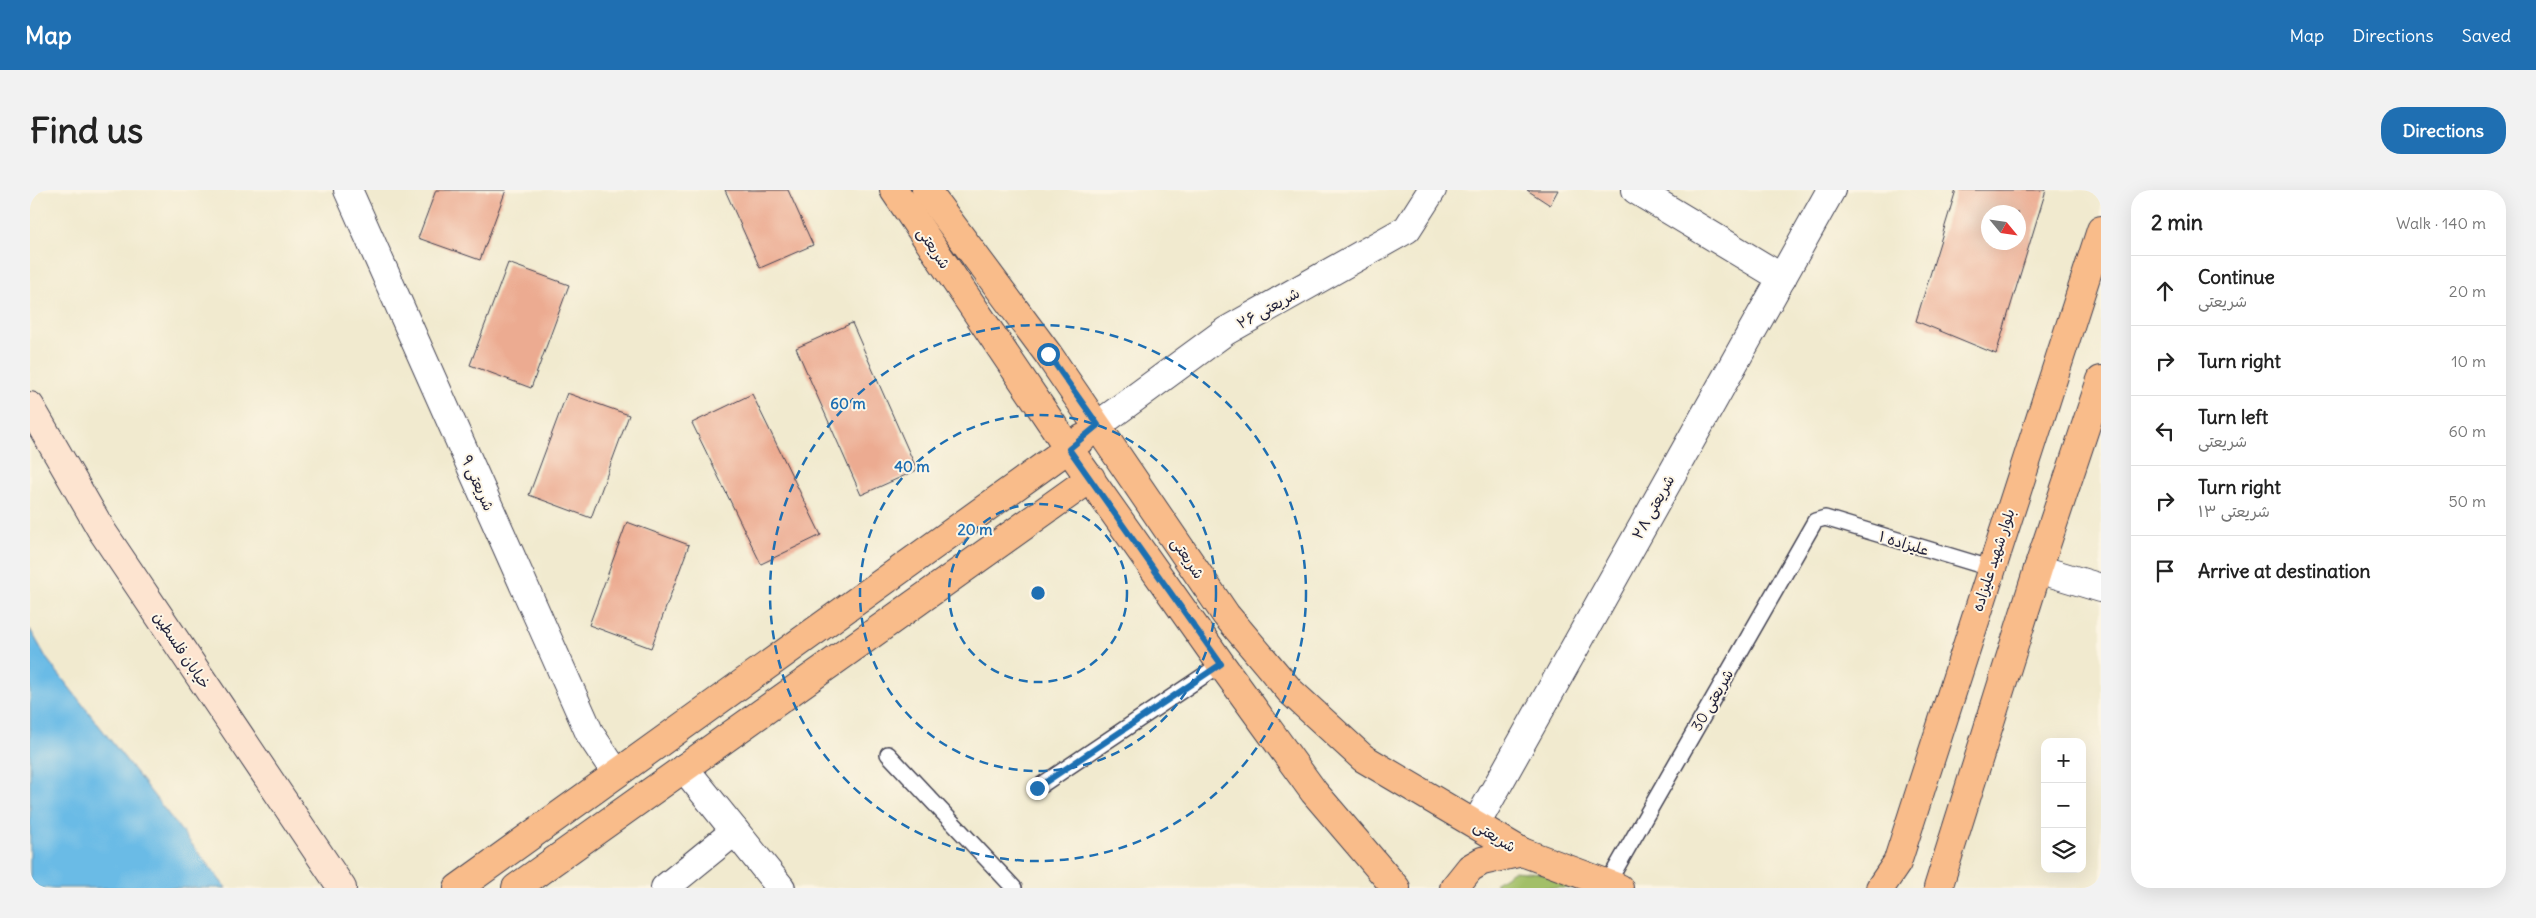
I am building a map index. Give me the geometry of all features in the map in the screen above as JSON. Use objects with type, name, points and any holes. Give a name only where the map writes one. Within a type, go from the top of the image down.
[{"type":"main road","name":"شریعتی","points":[[894,190],[1069,449],[1092,478],[1221,664],[1314,792],[1396,888]]},
{"type":"main road","name":"شریعتی","points":[[928,191],[1098,425],[1226,615],[1290,691],[1363,758],[1522,852],[1613,886]]},
{"type":"main road","name":"بلوار شهید علیزاده","points":[[1880,888],[1897,863],[1990,568],[2101,230]]},
{"type":"main road","points":[[1938,888],[2038,569],[2101,380]]},
{"type":"main road","name":"خیابان فلسطین","points":[[30,406],[102,531],[342,888]]},
{"type":"main road","points":[[458,888],[616,772],[1069,449],[1098,425]]},
{"type":"main road","points":[[516,888],[1092,478]]},
{"type":"main road","points":[[1454,888],[1470,868],[1482,862],[1522,852]]},
{"type":"street","name":"شریعتی ۹","points":[[348,190],[590,734],[616,772]]},
{"type":"street","name":"شریعتی ۲۶","points":[[1098,425],[1226,331],[1407,229],[1432,190]]},
{"type":"street","points":[[1636,190],[1782,278]]},
{"type":"street","name":"شریعتی ۲۸","points":[[1476,824],[1830,190]]},
{"type":"street","points":[[2038,569],[2101,588]]},
{"type":"street","points":[[684,768],[781,888]]},
{"type":"street","points":[[665,888],[735,831]]},
{"type":"lane","name":"علیزاده ۱","points":[[1819,518],[1825,518],[1990,568]]},
{"type":"lane","name":"شریعتی 30","points":[[1613,886],[1811,526],[1819,518]]},
{"type":"lane","points":[[1037,788],[1221,664]]},
{"type":"lane","points":[[888,754],[1014,888]]},
{"type":"green space","points":[[1513,871],[1540,873],[1579,888],[1496,888],[1496,882]]},
{"type":"water","points":[[30,629],[47,659],[226,888],[30,888]]},
{"type":"building","points":[[436,190],[506,190],[480,260],[418,238]]},
{"type":"building","points":[[725,190],[788,190],[813,245],[760,268]]},
{"type":"building","points":[[1527,190],[1558,190],[1550,205]]},
{"type":"building","points":[[1956,190],[2046,190],[1996,354],[1916,321]]},
{"type":"building","points":[[508,263],[569,285],[531,388],[470,365]]},
{"type":"building","points":[[852,323],[917,470],[861,495],[796,348]]},
{"type":"building","points":[[567,393],[629,415],[591,518],[529,495]]},
{"type":"building","points":[[752,394],[821,535],[761,564],[692,423]]},
{"type":"building","points":[[627,522],[689,545],[651,648],[589,625]]},
{"type":"route","points":[[1037,788],[1221,664],[1092,478],[1069,449],[1098,425],[1048,354]]}]
